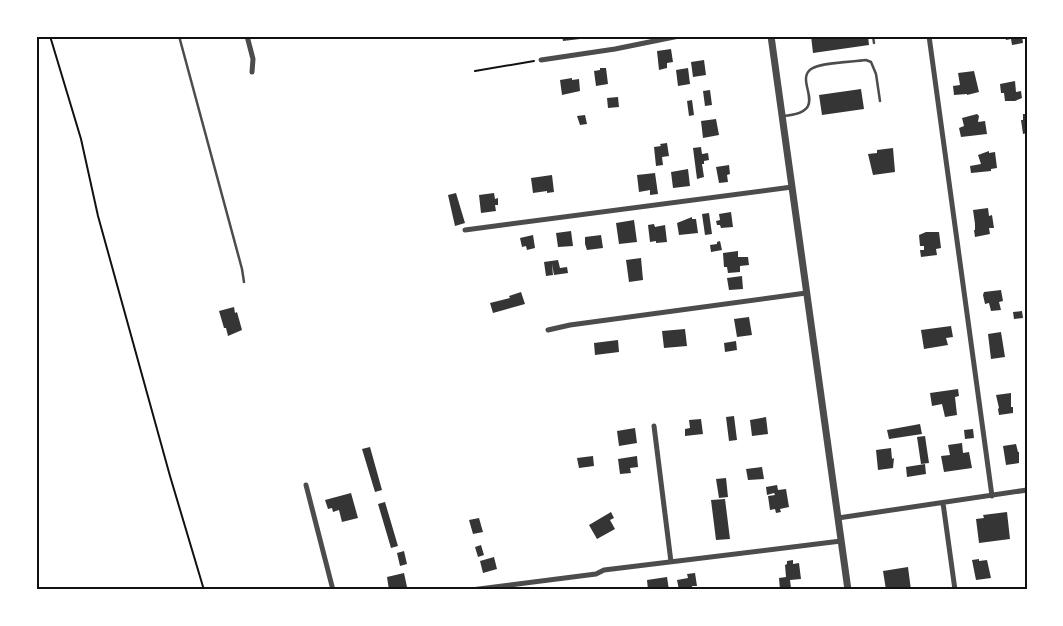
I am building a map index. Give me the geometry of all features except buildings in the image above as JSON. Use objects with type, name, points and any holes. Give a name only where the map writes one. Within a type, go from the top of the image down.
[{"type":"street","points":[[247,36],[253,59],[252,72]]},
{"type":"street","points":[[541,60],[615,49],[679,36]]},
{"type":"street","points":[[770,36],[848,590]]},
{"type":"street","points":[[929,36],[992,496]]},
{"type":"street","points":[[465,230],[792,187]]},
{"type":"street","points":[[548,330],[570,325],[806,293]]},
{"type":"street","points":[[654,426],[671,562]]},
{"type":"street","points":[[306,485],[333,590]]},
{"type":"street","points":[[838,518],[1027,490]]},
{"type":"street","points":[[943,503],[954,590]]},
{"type":"street","points":[[471,590],[596,574],[604,570],[841,542]]},
{"type":"lane","points":[[179,36],[244,282]]},
{"type":"lane","points":[[873,36],[874,43]]},
{"type":"lane","points":[[782,116],[805,111],[808,108],[808,73],[820,66],[866,60],[871,62],[876,74],[880,101]]},
{"type":"path","points":[[50,36],[81,138],[98,216],[170,476],[204,590]]},
{"type":"path","points":[[475,71],[541,60]]}]
